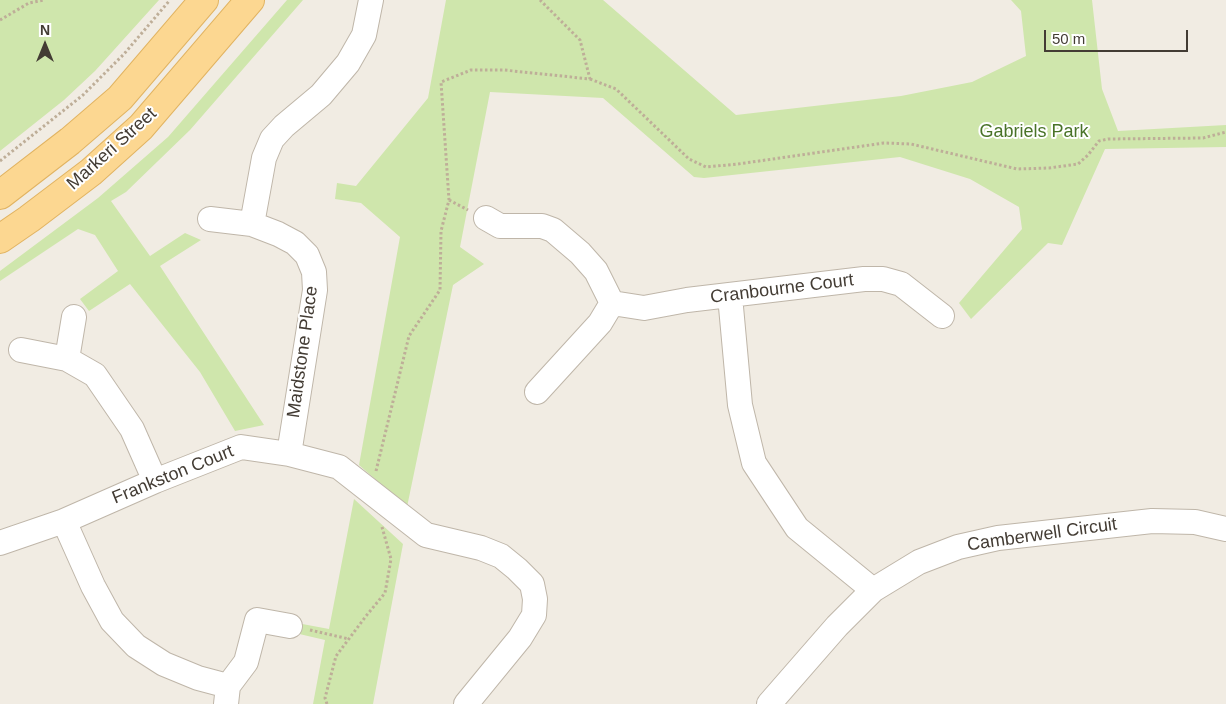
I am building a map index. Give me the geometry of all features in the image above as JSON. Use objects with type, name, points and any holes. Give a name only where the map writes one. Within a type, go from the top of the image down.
[{"type":"main road","name":"Markeri Street","points":[[0,195],[70,141],[120,98],[204,0]]},
{"type":"main road","name":"Markeri Street","points":[[0,239],[91,172],[141,127],[250,0]]},
{"type":"street","points":[[252,224],[264,158],[272,140],[284,126],[321,95],[348,63],[364,35],[371,0]]},
{"type":"street","points":[[486,218],[500,226],[542,226],[553,230],[580,253],[596,271],[612,303],[600,323],[537,392]]},
{"type":"street","name":"Maidstone Place","points":[[210,219],[252,224],[278,234],[294,243],[307,254],[314,272],[315,290],[289,454]]},
{"type":"street","name":"Cranbourne Court","points":[[612,303],[644,308],[686,300],[864,278],[883,278],[901,284],[942,316]]},
{"type":"street","points":[[730,296],[740,405],[754,463],[798,528],[873,590]]},
{"type":"street","points":[[66,359],[74,317]]},
{"type":"street","points":[[20,350],[66,359],[95,375],[132,429],[155,481]]},
{"type":"street","name":"Frankston Court","points":[[0,543],[64,521],[155,481],[241,447],[289,454],[338,467],[426,535],[481,548],[501,556],[532,584],[535,599],[534,615],[520,638],[466,704]]},
{"type":"street","points":[[64,521],[93,586],[112,621],[136,646],[164,664],[198,678],[227,695],[246,662],[256,620],[290,626]]},
{"type":"street","name":"Camberwell Circuit","points":[[770,704],[837,626],[873,590],[919,562],[958,547],[998,538],[1152,521],[1195,522],[1226,529]]},
{"type":"path","points":[[0,20],[29,3],[44,0]]},
{"type":"path","points":[[0,161],[83,95],[124,54],[170,0]]},
{"type":"path","points":[[540,0],[580,40],[590,79]]},
{"type":"path","points":[[326,704],[325,698],[336,656],[385,593],[391,559],[371,492],[409,336],[440,290],[442,231],[449,200],[442,82],[471,70],[504,70],[590,79],[616,89],[689,159],[706,167],[884,143],[912,144],[1017,169],[1049,168],[1078,164],[1099,141],[1203,138],[1226,132]]},
{"type":"path","points":[[290,626],[349,639]]},
{"type":"green space","points":[[0,0],[159,0],[95,71],[64,100],[0,151]]},
{"type":"green space","points":[[287,0],[303,0],[190,130],[126,192],[111,201],[150,256],[185,233],[201,240],[160,266],[264,425],[235,431],[200,372],[130,284],[89,311],[80,299],[118,271],[95,235],[78,229],[0,281],[0,271],[98,198],[168,137]]},
{"type":"green space","name":"Gabriels Park","points":[[446,0],[603,0],[736,115],[901,96],[972,82],[1026,56],[1021,11],[1011,0],[1092,0],[1102,89],[1118,131],[1226,125],[1226,147],[1105,149],[1062,245],[1048,243],[971,319],[959,303],[1022,229],[1019,207],[970,179],[900,157],[704,178],[694,177],[603,98],[490,92],[460,247],[484,264],[453,285],[407,507],[359,465],[400,237],[361,203],[335,199],[337,183],[356,186],[428,98]]},
{"type":"green space","points":[[354,499],[403,544],[373,704],[313,704],[325,640],[295,633],[297,623],[329,629]]}]
